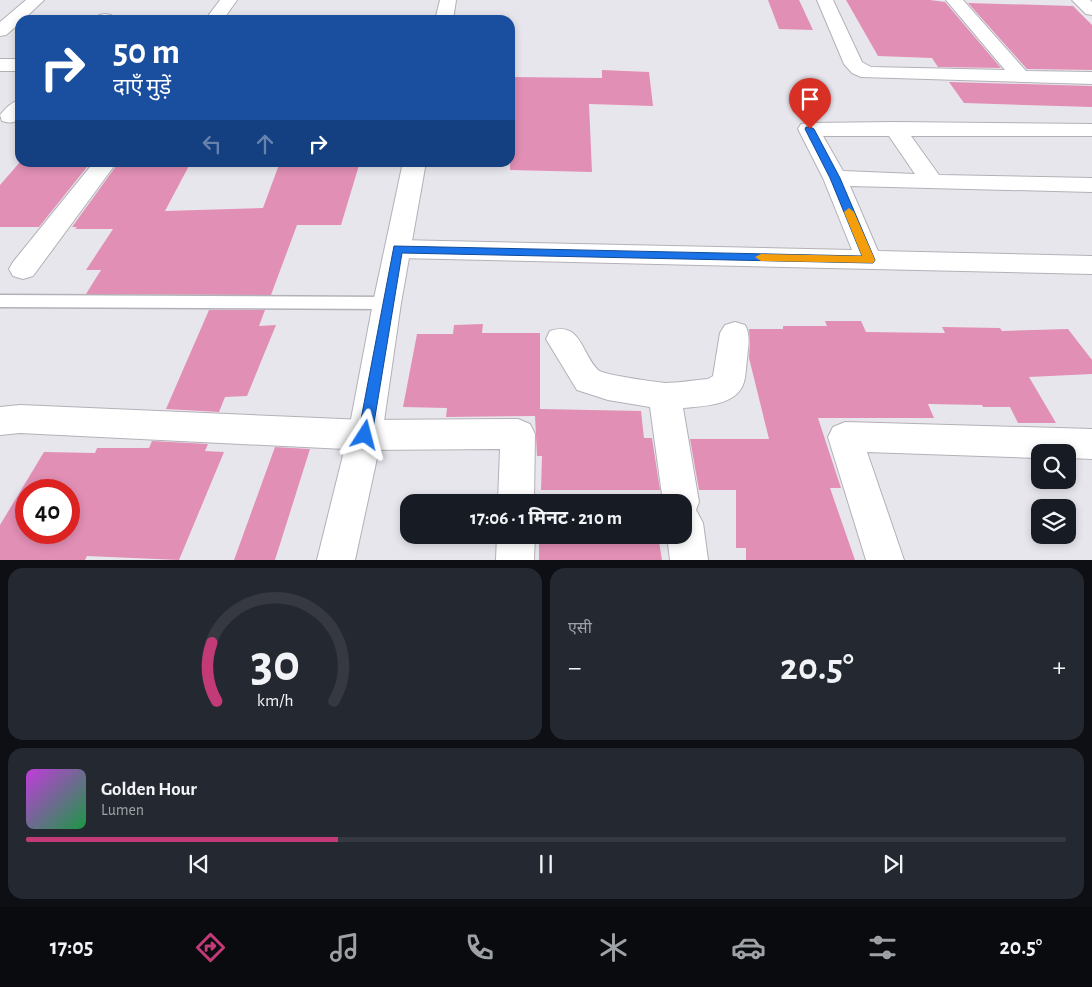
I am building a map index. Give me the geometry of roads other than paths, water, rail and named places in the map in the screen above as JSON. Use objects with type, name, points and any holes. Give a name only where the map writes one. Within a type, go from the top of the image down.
[{"type":"street","points":[[19,15],[36,0]]},
{"type":"street","points":[[218,15],[229,0]]},
{"type":"street","points":[[445,15],[448,0]]},
{"type":"street","points":[[825,0],[854,64],[859,69],[868,73],[1092,78]]},
{"type":"street","points":[[954,0],[1021,77]]},
{"type":"street","points":[[1080,0],[1092,10]]},
{"type":"street","points":[[0,31],[15,18]]},
{"type":"street","points":[[0,65],[15,65]]},
{"type":"street","points":[[895,128],[932,182]]},
{"type":"street","points":[[869,260],[835,178],[810,129],[1092,130]]},
{"type":"street","points":[[23,269],[102,167]]},
{"type":"street","points":[[336,560],[365,435],[387,303],[414,167]]},
{"type":"street","points":[[835,178],[1092,185]]},
{"type":"street","points":[[398,249],[1092,265]]},
{"type":"street","points":[[561,339],[588,382],[665,396],[713,392],[728,383],[735,333]]},
{"type":"street","points":[[665,396],[680,494]]},
{"type":"street","points":[[0,421],[20,419],[365,435],[518,434],[516,494]]},
{"type":"street","points":[[885,560],[844,437],[1092,444]]},
{"type":"street","points":[[515,560],[516,544]]},
{"type":"street","points":[[687,544],[689,560]]},
{"type":"lane","points":[[0,301],[387,303]]}]
